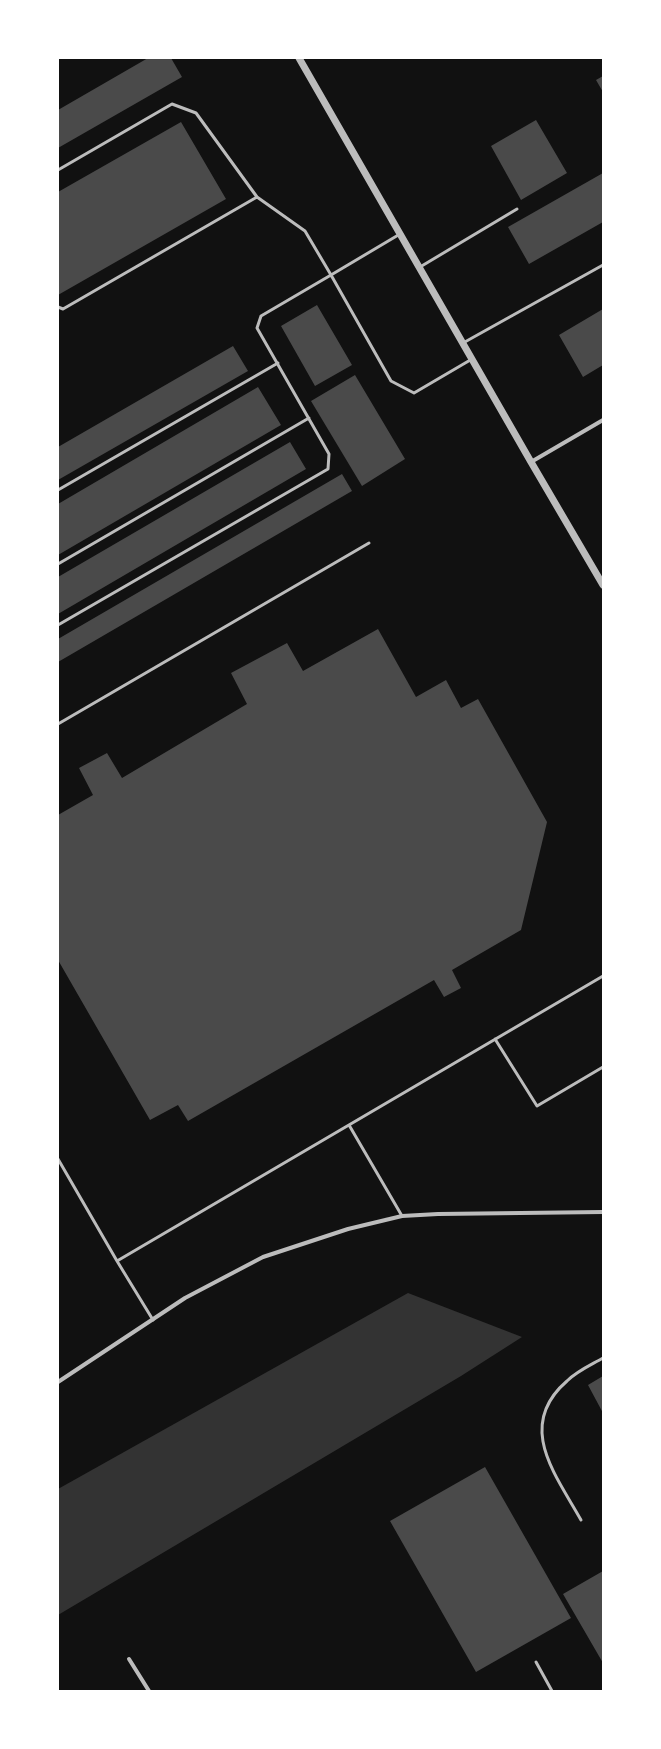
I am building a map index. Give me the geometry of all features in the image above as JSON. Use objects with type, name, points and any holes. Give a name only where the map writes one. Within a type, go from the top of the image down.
[{"type":"street","points":[[299,58],[462,344],[603,585]]},
{"type":"street","points":[[531,462],[603,420]]},
{"type":"street","points":[[58,1382],[185,1298],[263,1257],[348,1229],[402,1216],[438,1214],[603,1212]]},
{"type":"street","points":[[130,1659],[149,1691]]},
{"type":"lane","points":[[58,170],[172,104],[196,113],[257,197],[305,231],[391,380],[414,393],[472,359]]},
{"type":"lane","points":[[58,307],[63,309],[257,197]]},
{"type":"lane","points":[[419,267],[517,209]]},
{"type":"lane","points":[[58,625],[328,469],[330,454],[257,328],[261,316],[400,234]]},
{"type":"lane","points":[[462,344],[603,265]]},
{"type":"lane","points":[[58,490],[278,363]]},
{"type":"lane","points":[[58,564],[309,418]]},
{"type":"lane","points":[[58,724],[369,543]]},
{"type":"lane","points":[[117,1261],[603,976]]},
{"type":"lane","points":[[495,1038],[537,1106],[603,1066]]},
{"type":"lane","points":[[348,1125],[402,1216]]},
{"type":"lane","points":[[58,1159],[153,1320]]},
{"type":"lane","points":[[581,1520],[548,1463],[541,1438],[542,1418],[552,1398],[566,1381],[603,1358]]},
{"type":"lane","points":[[536,1662],[552,1691]]},
{"type":"shaded area","points":[[408,1293],[522,1337],[461,1376],[58,1615],[58,1489]]},
{"type":"building","points":[[148,58],[171,58],[182,77],[58,148],[58,110]]},
{"type":"building","points":[[603,76],[603,92],[596,80]]},
{"type":"building","points":[[536,120],[567,173],[521,200],[491,146]]},
{"type":"building","points":[[181,122],[226,199],[58,295],[58,192]]},
{"type":"building","points":[[603,173],[603,222],[529,264],[508,227]]},
{"type":"building","points":[[317,305],[352,365],[315,386],[281,326]]},
{"type":"building","points":[[603,309],[603,365],[583,377],[559,335]]},
{"type":"building","points":[[233,346],[248,371],[58,480],[58,447]]},
{"type":"building","points":[[355,375],[405,459],[362,486],[311,401]]},
{"type":"building","points":[[258,387],[281,425],[58,555],[58,504]]},
{"type":"building","points":[[290,442],[306,469],[58,614],[58,577]]},
{"type":"building","points":[[342,474],[352,491],[58,662],[58,639]]},
{"type":"building","points":[[378,629],[416,697],[446,680],[461,708],[478,699],[547,822],[521,930],[452,970],[461,988],[444,997],[434,980],[188,1121],[178,1105],[150,1120],[58,960],[58,815],[93,795],[79,768],[107,753],[122,778],[247,704],[231,673],[287,643],[303,671]]},
{"type":"building","points":[[603,1376],[603,1413],[588,1385]]},
{"type":"building","points":[[485,1467],[571,1618],[476,1672],[390,1521]]},
{"type":"building","points":[[603,1571],[603,1663],[563,1594]]}]
